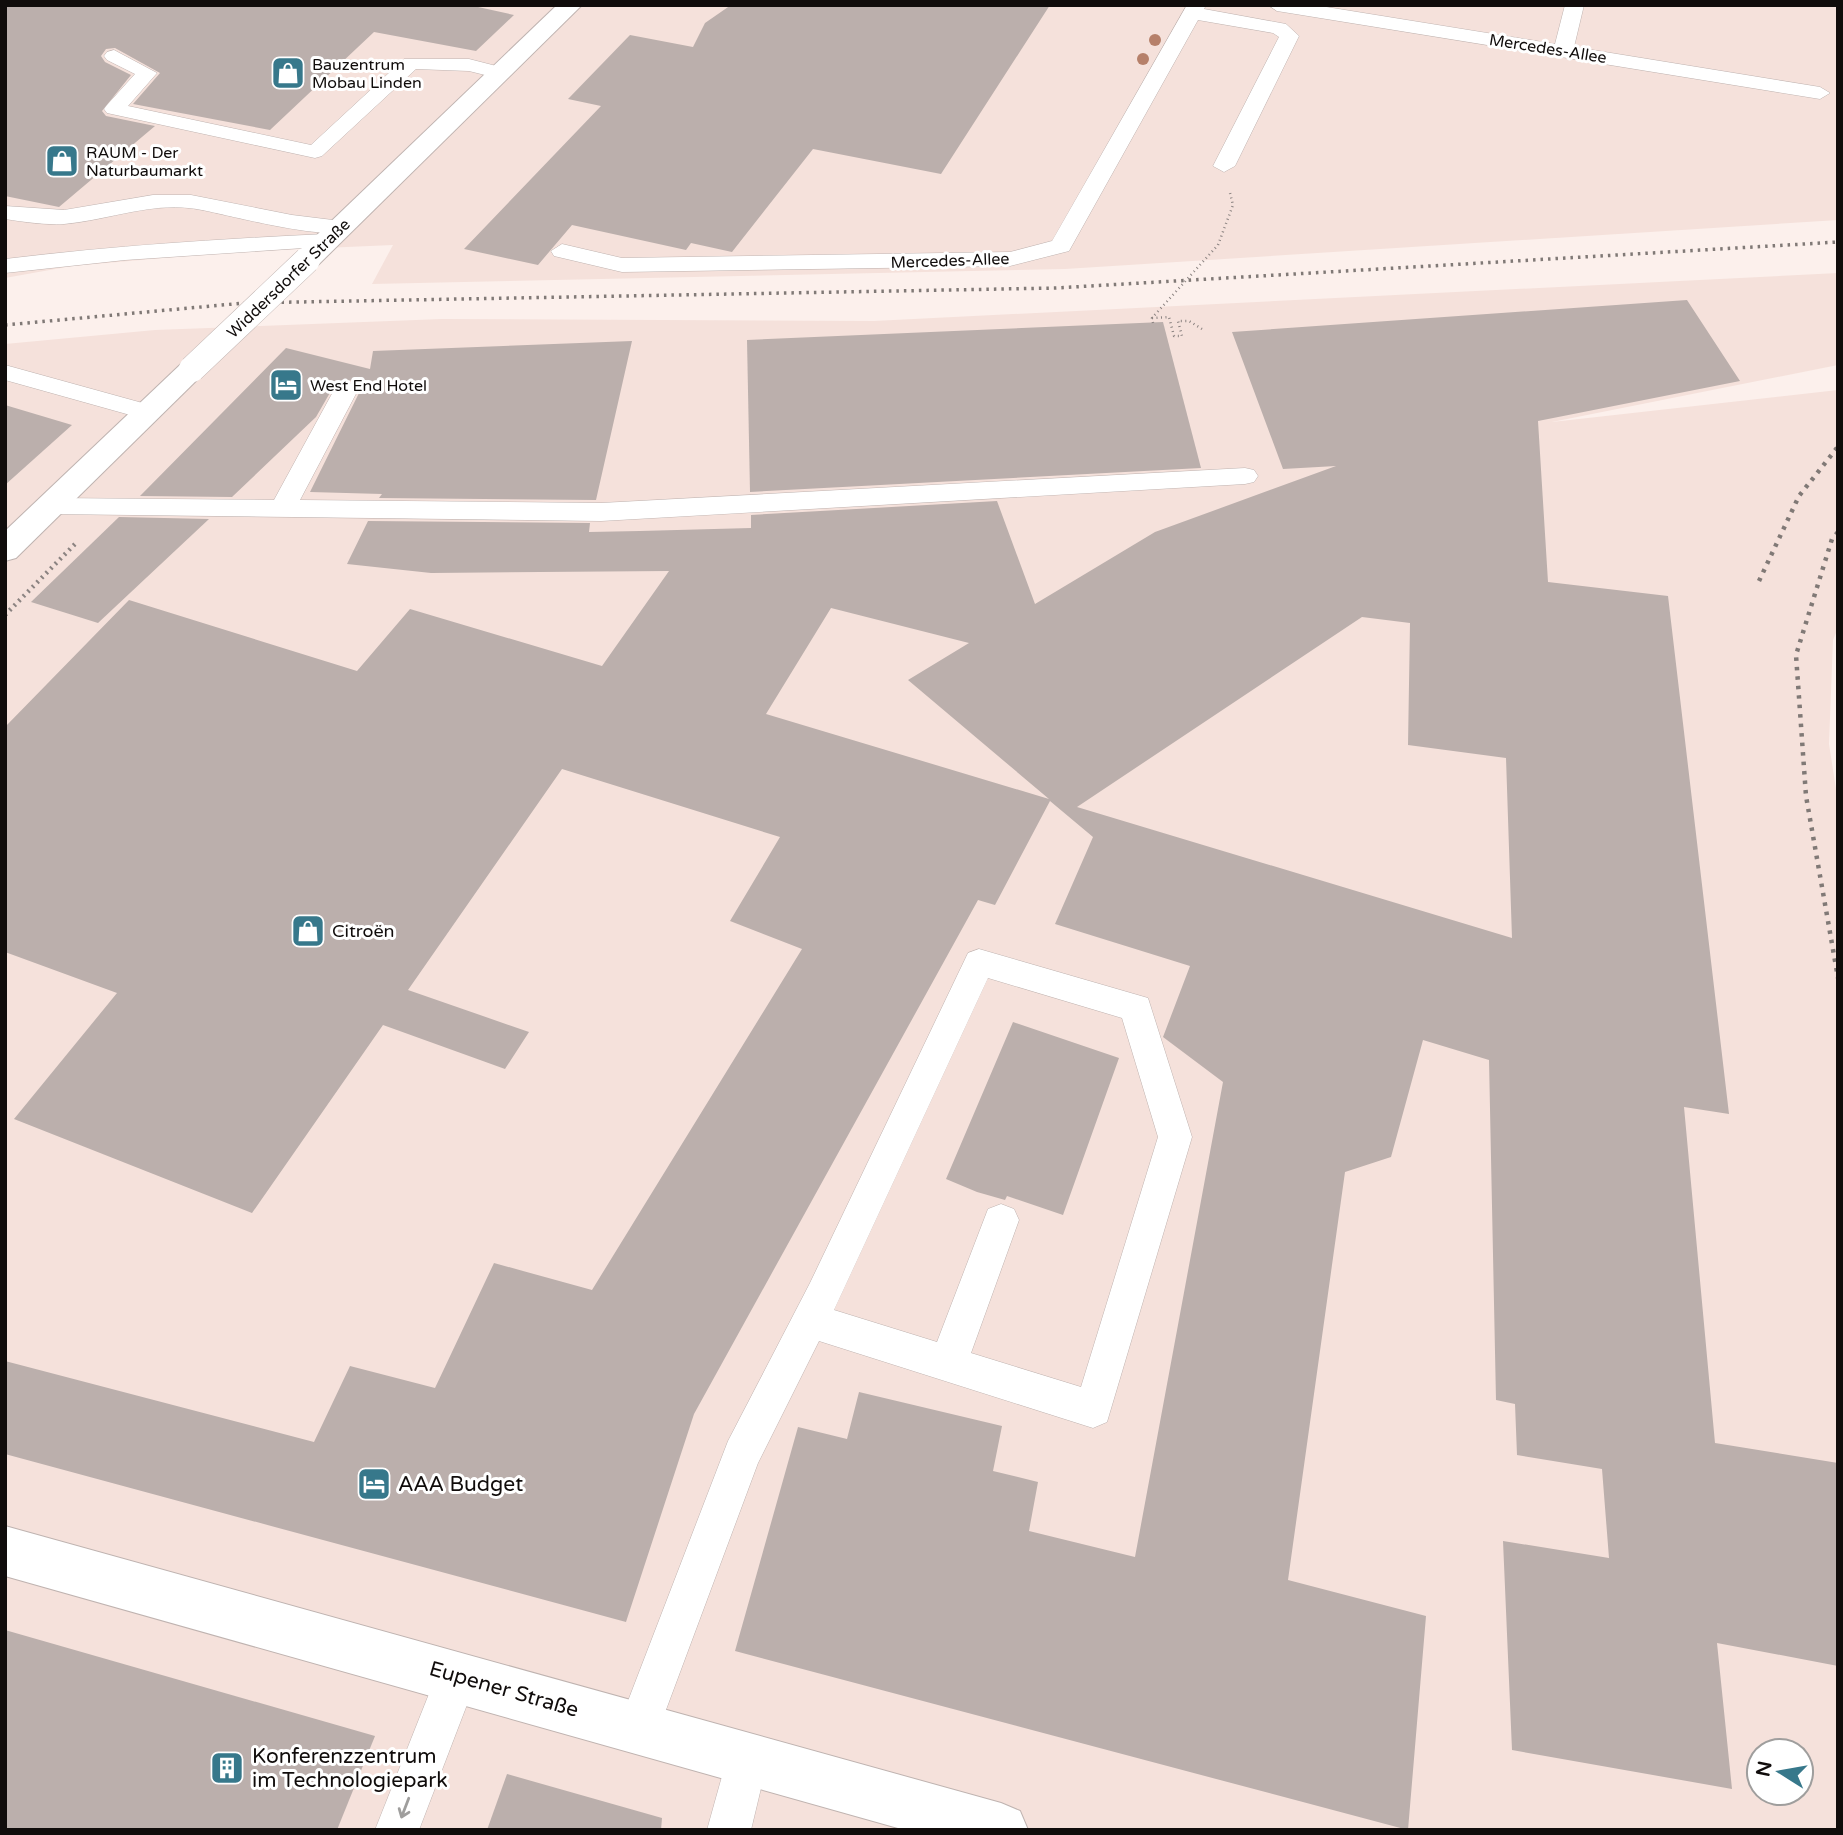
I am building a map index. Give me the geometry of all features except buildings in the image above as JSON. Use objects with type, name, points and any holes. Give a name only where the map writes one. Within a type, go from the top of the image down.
[{"type":"main road","name":"Widdersdorfer Straße","points":[[5,550],[571,5]]},
{"type":"main road","name":"Eupener Straße","points":[[5,1551],[1001,1830]]},
{"type":"lane","name":"Mercedes-Allee","points":[[1277,5],[1820,93]]},
{"type":"lane","points":[[1563,50],[1575,5]]},
{"type":"lane","points":[[1195,9],[1279,28],[1289,36],[1224,166]]},
{"type":"lane","name":"Mercedes-Allee","points":[[562,251],[622,265],[1010,259],[1061,246],[1195,9]]},
{"type":"lane","points":[[114,56],[148,73],[114,109],[315,152],[411,63],[470,65],[501,73]]},
{"type":"lane","points":[[5,212],[35,217],[64,217],[153,201],[191,201],[292,222],[325,243]]},
{"type":"lane","points":[[5,266],[211,246],[325,243]]},
{"type":"lane","points":[[5,372],[148,412]]},
{"type":"lane","points":[[282,510],[346,390]]},
{"type":"lane","points":[[51,506],[601,512],[1245,476]]},
{"type":"lane","points":[[639,1727],[742,1455],[979,962],[1136,1008],[1175,1137],[1093,1409],[809,1320]]},
{"type":"lane","points":[[948,1363],[1001,1220]]},
{"type":"lane","points":[[397,1830],[457,1676]]},
{"type":"lane","points":[[729,1830],[746,1759]]},
{"type":"path","points":[[1202,329],[1189,321],[1178,321],[1182,336],[1174,337],[1169,317],[1152,320],[1218,245],[1225,229]]},
{"type":"shaded area","points":[[5,5],[1838,5],[1838,220],[1065,269],[372,284],[393,245],[232,252],[72,266],[5,278]]},
{"type":"shaded area","points":[[1838,273],[1838,365],[1552,422],[1838,390],[1838,628],[1833,640],[1829,744],[1838,802],[1838,1830],[5,1830],[5,344],[155,330],[442,319],[874,321]]},
{"type":"railway","points":[[5,325],[244,303],[1056,288],[1838,242]]},
{"type":"railway","points":[[1835,450],[1838,446]]},
{"type":"railway","points":[[1759,581],[1799,496],[1837,448]]},
{"type":"railway","points":[[1838,532],[1832,539],[1796,655],[1806,796],[1838,978]]},
{"type":"place","name":"Bauzentrum Mobau Linden","points":[[288,73]]},
{"type":"place","name":"RAUM - Der Naturbaumarkt","points":[[62,161]]},
{"type":"place","name":"West End Hotel","points":[[286,385]]},
{"type":"place","name":"Citroën","points":[[308,931]]},
{"type":"place","name":"AAA Budget","points":[[374,1484]]},
{"type":"place","name":"Konferenzzentrum im Technologiepark","points":[[227,1768]]}]
